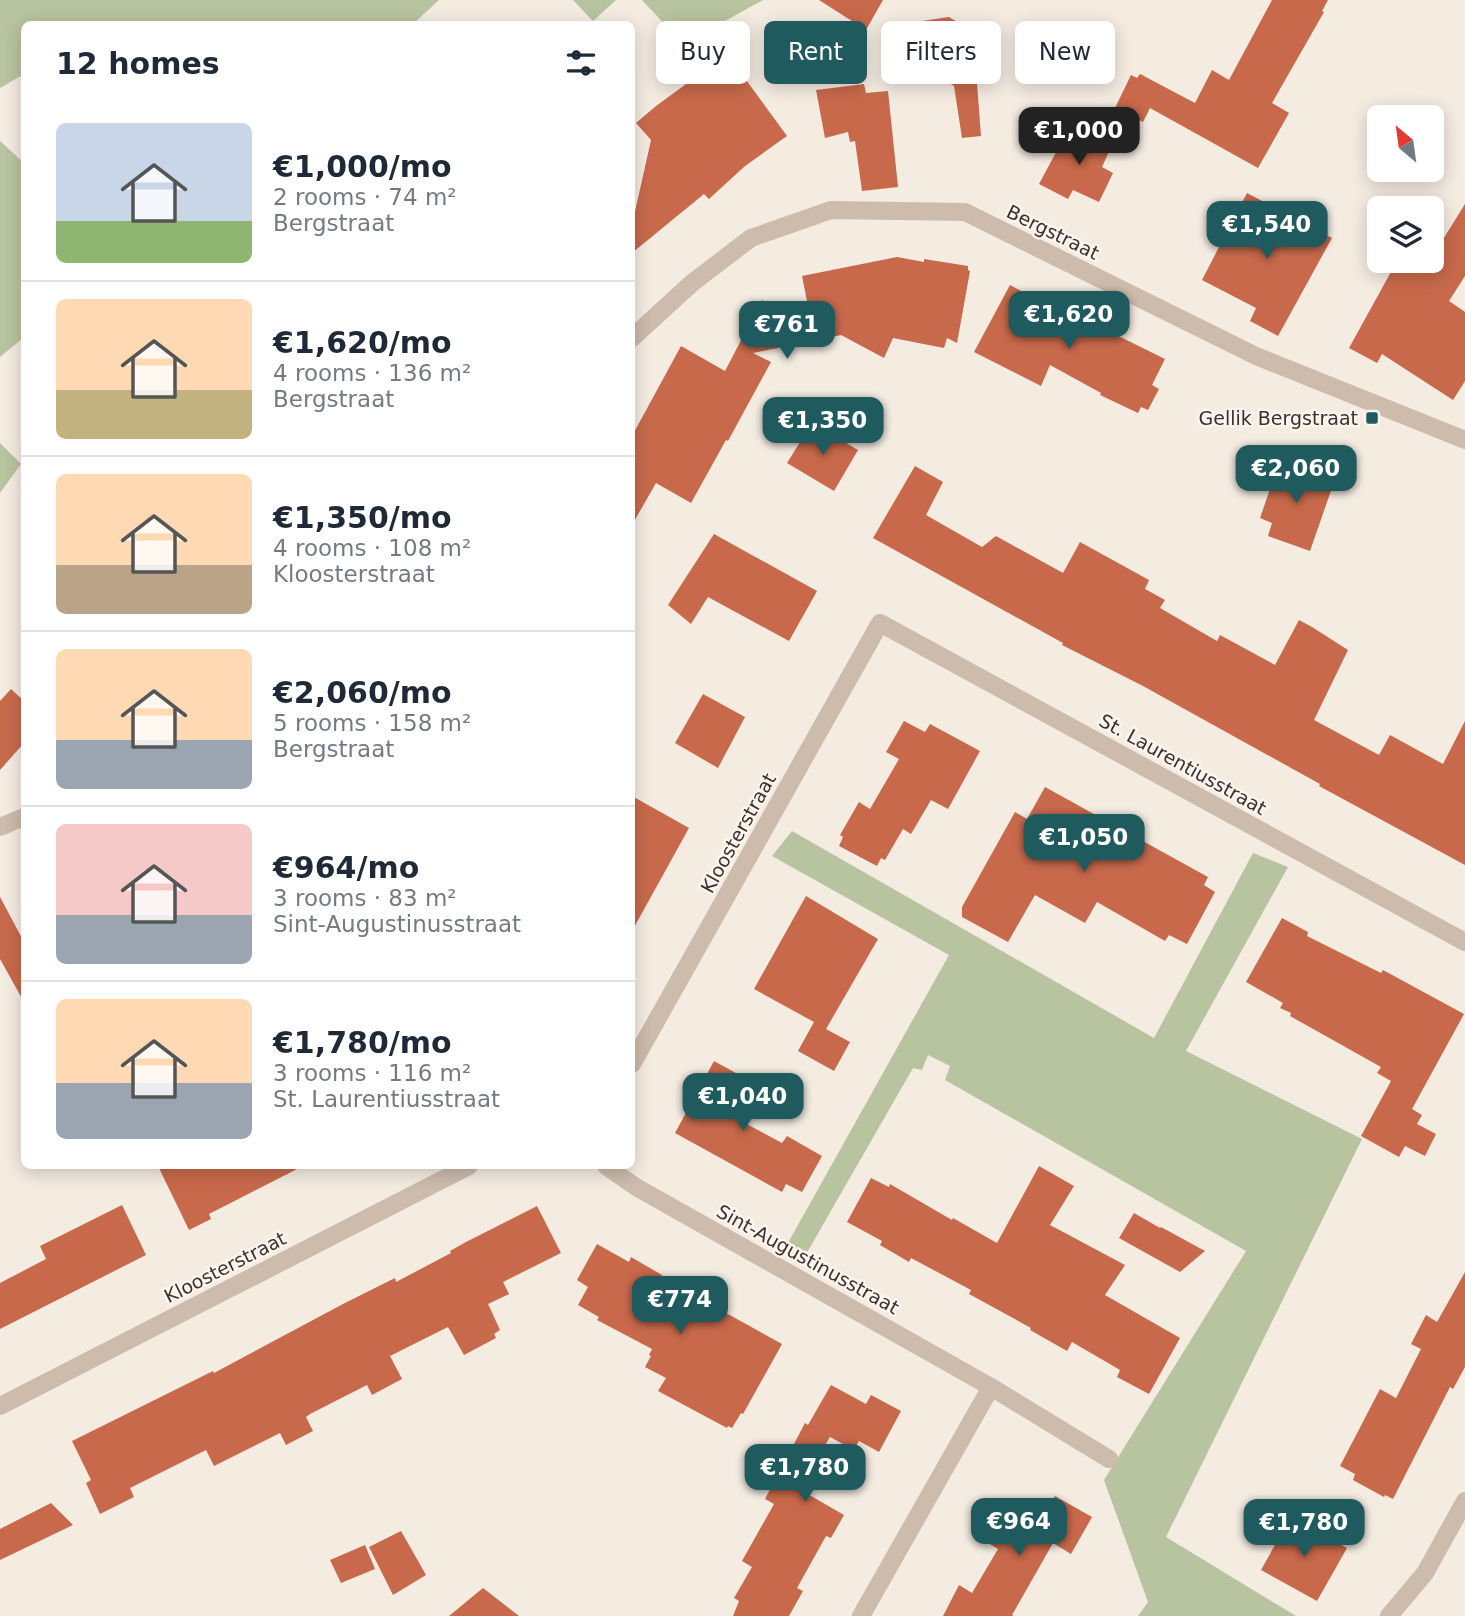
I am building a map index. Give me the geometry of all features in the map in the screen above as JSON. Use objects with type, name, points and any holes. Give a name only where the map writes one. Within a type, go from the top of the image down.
[{"type":"street","name":"Bergstraat","points":[[635,335],[692,283],[751,238],[831,210],[965,212],[1256,355],[1465,440]]},
{"type":"street","name":"St. Laurentiusstraat","points":[[880,623],[1465,942]]},
{"type":"street","name":"Kloosterstraat","points":[[635,1059],[880,623]]},
{"type":"street","points":[[0,827],[21,818]]},
{"type":"street","name":"Kloosterstraat","points":[[0,1406],[463,1169]]},
{"type":"street","name":"Sint-Augustinusstraat","points":[[610,1169],[991,1387],[1110,1459]]},
{"type":"street","points":[[861,1616],[991,1387]]},
{"type":"street","points":[[1389,1616],[1425,1573],[1465,1501]]},
{"type":"green space","points":[[0,0],[439,0],[416,21],[21,21],[21,76],[0,88]]},
{"type":"green space","points":[[573,0],[616,0],[593,21]]},
{"type":"green space","points":[[642,0],[763,0],[725,21],[662,21]]},
{"type":"green space","points":[[0,141],[21,160],[21,340],[0,357]]},
{"type":"green space","points":[[0,443],[21,464],[0,493]]},
{"type":"green space","points":[[792,831],[1154,1038],[1253,853],[1288,867],[1186,1051],[1362,1139],[1166,1537],[1296,1616],[1138,1616],[1148,1602],[1104,1480],[1246,1251],[945,1080],[950,1066],[928,1055],[922,1070],[913,1068],[801,1263],[784,1250],[949,955],[772,856]]},
{"type":"building","points":[[819,0],[883,0],[867,28],[867,21],[852,21]]},
{"type":"building","points":[[1272,0],[1328,0],[1322,11],[1324,12],[1272,103],[1289,113],[1258,168],[1150,108],[1143,122],[1115,108],[1131,75],[1137,78],[1140,74],[1195,103],[1212,70],[1229,80]]},
{"type":"building","points":[[949,17],[956,21],[922,21]]},
{"type":"building","points":[[686,84],[749,84],[787,136],[745,166],[709,199],[704,194],[635,251],[635,212],[651,140],[636,123]]},
{"type":"building","points":[[864,84],[866,93],[888,91],[898,187],[862,191],[855,141],[850,142],[848,132],[825,138],[816,90]]},
{"type":"building","points":[[951,84],[977,84],[981,136],[962,138],[954,86]]},
{"type":"building","points":[[1078,129],[1111,147],[1102,167],[1113,173],[1099,202],[1073,190],[1068,199],[1039,184],[1068,130],[1076,133]]},
{"type":"building","points":[[1247,193],[1332,238],[1278,336],[1250,321],[1256,308],[1202,280]]},
{"type":"building","points":[[1465,204],[1465,276],[1449,301],[1465,312],[1465,381],[1453,400],[1382,354],[1377,363],[1349,348],[1390,273],[1444,273],[1444,238]]},
{"type":"building","points":[[897,257],[968,266],[970,271],[957,343],[947,338],[944,348],[893,338],[884,358],[841,335],[753,353],[771,362],[691,503],[656,483],[635,520],[635,430],[681,346],[725,371],[762,300],[812,326],[802,276]]},
{"type":"building","points":[[1010,285],[1088,326],[1090,322],[1165,359],[1152,385],[1159,389],[1148,410],[1141,407],[1138,413],[1100,395],[1101,393],[1050,365],[1041,386],[974,352]]},
{"type":"building","points":[[812,423],[858,450],[834,491],[787,463]]},
{"type":"building","points":[[1280,460],[1334,482],[1310,551],[1268,536],[1272,523],[1260,518]]},
{"type":"building","points":[[915,466],[943,482],[926,515],[982,547],[996,536],[1063,573],[1080,542],[1149,580],[1145,589],[1165,600],[1160,608],[1217,641],[1220,635],[1275,665],[1299,620],[1312,627],[1348,650],[1314,720],[1379,755],[1390,735],[1443,764],[1465,721],[1465,865],[1143,686],[1062,645],[1063,643],[873,538]]},
{"type":"building","points":[[714,534],[817,591],[789,641],[708,597],[691,624],[668,605]]},
{"type":"building","points":[[11,689],[21,698],[21,746],[0,770],[0,701]]},
{"type":"building","points":[[703,694],[745,717],[718,768],[675,743]]},
{"type":"building","points":[[904,721],[925,732],[930,724],[980,751],[948,809],[931,800],[911,834],[903,829],[885,860],[881,858],[877,866],[839,846],[843,837],[840,835],[859,802],[870,809],[899,759],[886,752]]},
{"type":"building","points":[[1045,787],[1208,877],[1204,885],[1215,892],[1187,944],[1169,935],[1165,941],[1097,902],[1085,923],[1035,895],[1008,942],[962,917],[962,907],[1015,812],[1027,819]]},
{"type":"building","points":[[635,798],[689,828],[635,926]]},
{"type":"building","points":[[806,896],[878,939],[826,1029],[850,1042],[834,1071],[798,1051],[814,1022],[754,989]]},
{"type":"building","points":[[0,897],[21,936],[21,997],[0,959]]},
{"type":"building","points":[[1282,918],[1308,932],[1307,936],[1381,973],[1383,970],[1464,1014],[1412,1109],[1422,1115],[1417,1124],[1436,1134],[1425,1156],[1405,1146],[1399,1157],[1361,1136],[1391,1081],[1377,1073],[1381,1067],[1290,1016],[1291,1013],[1280,1008],[1283,1003],[1246,982]]},
{"type":"building","points":[[714,1061],[758,1085],[739,1120],[782,1143],[787,1136],[822,1156],[802,1192],[786,1184],[782,1192],[675,1133]]},
{"type":"building","points":[[1039,1166],[1074,1186],[1050,1225],[1125,1265],[1105,1295],[1180,1338],[1149,1394],[1117,1377],[1120,1370],[1072,1342],[1067,1351],[969,1294],[971,1290],[911,1258],[909,1262],[880,1245],[882,1241],[847,1222],[871,1178],[889,1187],[890,1184],[997,1243]]},
{"type":"building","points":[[159,1169],[297,1169],[209,1214],[211,1219],[189,1230]]},
{"type":"building","points":[[122,1205],[146,1255],[0,1329],[0,1283],[46,1259],[40,1246]]},
{"type":"building","points":[[537,1206],[561,1253],[503,1282],[509,1294],[488,1304],[500,1330],[494,1334],[496,1338],[464,1355],[448,1327],[390,1356],[402,1379],[372,1395],[367,1385],[306,1417],[313,1431],[286,1445],[280,1433],[214,1466],[206,1450],[130,1488],[134,1497],[100,1514],[86,1483],[91,1480],[72,1441],[213,1371],[214,1373],[395,1278],[396,1282]]},
{"type":"building","points":[[1134,1213],[1205,1251],[1180,1272],[1119,1238]]},
{"type":"building","points":[[597,1244],[629,1262],[631,1257],[662,1275],[661,1277],[782,1344],[743,1414],[741,1413],[732,1428],[727,1428],[658,1391],[666,1378],[645,1367],[652,1349],[597,1320],[599,1317],[578,1305],[588,1287],[577,1280]]},
{"type":"building","points":[[1465,1272],[1465,1367],[1453,1389],[1450,1387],[1393,1499],[1385,1495],[1384,1497],[1353,1480],[1355,1474],[1340,1466],[1380,1389],[1396,1398],[1421,1349],[1411,1344],[1426,1315],[1437,1322]]},
{"type":"building","points":[[831,1385],[866,1404],[871,1395],[901,1411],[879,1452],[859,1441],[854,1450],[830,1437],[799,1489],[844,1515],[831,1538],[826,1536],[797,1588],[803,1591],[789,1616],[733,1616],[739,1601],[734,1598],[752,1567],[742,1561],[774,1504],[765,1499],[805,1423],[808,1425]]},
{"type":"building","points":[[1055,1496],[1092,1517],[1071,1554],[1053,1543],[1012,1615],[1014,1616],[943,1616],[959,1585],[972,1593],[998,1549],[985,1541],[1000,1515],[1020,1525],[1035,1499],[1048,1507]]},
{"type":"building","points":[[51,1503],[73,1525],[0,1560],[0,1529]]},
{"type":"building","points":[[1291,1516],[1347,1548],[1317,1601],[1261,1570]]},
{"type":"building","points":[[401,1531],[426,1575],[393,1595],[369,1547]]},
{"type":"building","points":[[365,1545],[375,1569],[341,1583],[330,1560]]},
{"type":"building","points":[[483,1588],[519,1616],[449,1616]]},
{"type":"place","name":"Gellik Bergstraat","points":[[1372,418]]}]
